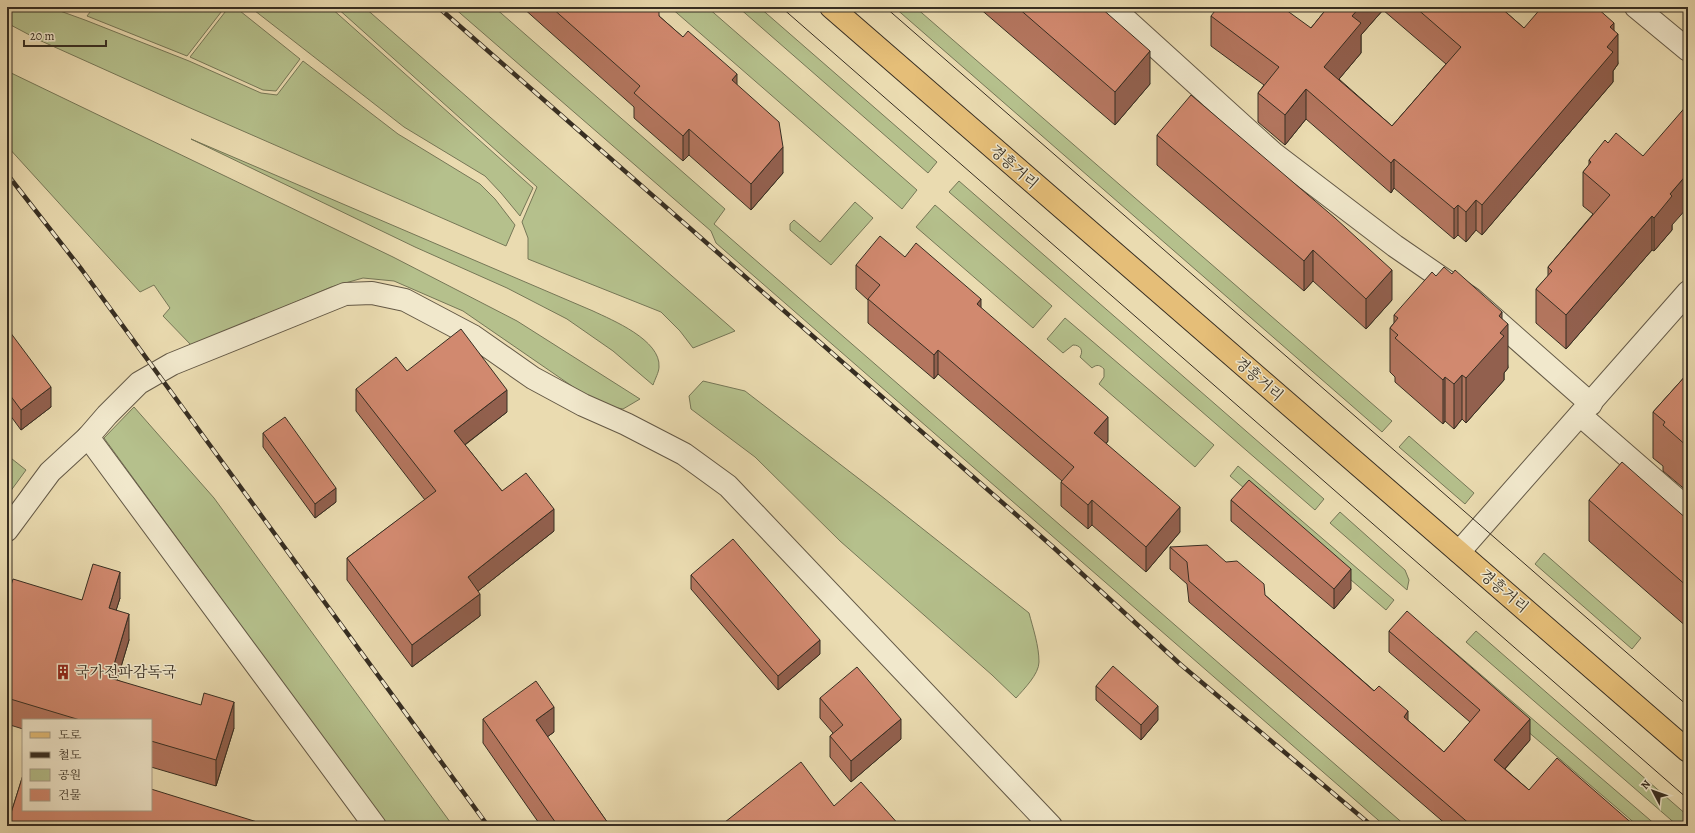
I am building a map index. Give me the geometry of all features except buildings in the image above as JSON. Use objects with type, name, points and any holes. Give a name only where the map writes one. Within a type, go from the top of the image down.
[{"type":"main road","name":"경흥거리","points":[[831,7],[1688,751]]},
{"type":"street","points":[[1112,7],[1274,153],[1395,246],[1472,299],[1688,509]]},
{"type":"street","points":[[1636,7],[1688,50]]},
{"type":"street","points":[[1458,552],[1688,292]]},
{"type":"street","points":[[7,530],[50,472],[88,437],[107,415],[139,383],[172,364],[346,294],[372,293],[405,300],[473,336],[533,378],[583,405],[626,424],[684,454],[728,486],[1050,826]]},
{"type":"street","points":[[88,437],[375,826]]},
{"type":"green space","points":[[7,7],[49,7],[189,61],[261,93],[277,95],[303,61],[398,134],[480,184],[495,199],[515,225],[506,246],[39,40],[7,23]]},
{"type":"green space","points":[[94,7],[225,7],[187,56],[87,16]]},
{"type":"green space","points":[[229,7],[235,7],[300,59],[276,91],[263,90],[190,57]]},
{"type":"green space","points":[[250,7],[330,7],[533,188],[520,216],[485,176],[404,127]]},
{"type":"green space","points":[[336,7],[364,7],[735,331],[693,348],[680,331],[661,312],[528,259],[528,238],[522,222],[537,187]]},
{"type":"green space","points":[[453,7],[494,7],[725,209],[714,224],[1406,826],[1385,826],[716,243],[711,231]]},
{"type":"green space","points":[[670,7],[707,7],[917,190],[902,209]]},
{"type":"green space","points":[[738,7],[759,7],[937,162],[928,173]]},
{"type":"green space","points":[[894,7],[915,7],[1392,421],[1382,432]]},
{"type":"green space","points":[[7,71],[393,257],[517,321],[640,399],[623,409],[606,406],[582,393],[463,311],[394,281],[363,278],[331,287],[192,346],[163,316],[170,308],[154,285],[140,292],[7,146]]},
{"type":"green space","points":[[191,139],[612,320],[634,332],[644,340],[658,357],[659,369],[653,385],[613,351],[567,319],[507,288],[415,247]]},
{"type":"green space","points":[[959,181],[1324,499],[1315,510],[949,192]]},
{"type":"green space","points":[[855,202],[873,218],[831,265],[790,230],[790,224],[794,220],[820,242]]},
{"type":"green space","points":[[935,205],[1052,306],[1033,328],[916,227]]},
{"type":"green space","points":[[1065,318],[1214,445],[1195,467],[1099,384],[1104,377],[1104,369],[1098,366],[1092,368],[1080,357],[1082,352],[1081,348],[1073,345],[1063,353],[1047,339]]},
{"type":"green space","points":[[703,381],[745,391],[880,495],[1029,613],[1036,637],[1039,662],[1037,671],[1016,698],[840,541],[755,457],[691,409],[689,396]]},
{"type":"green space","points":[[134,407],[214,498],[453,826],[387,826],[104,438]]},
{"type":"green space","points":[[1409,436],[1474,493],[1465,504],[1399,447]]},
{"type":"green space","points":[[7,455],[26,470],[7,496]]},
{"type":"green space","points":[[1238,466],[1394,600],[1386,610],[1230,476]]},
{"type":"green space","points":[[1340,512],[1405,570],[1409,580],[1407,590],[1330,523]]},
{"type":"green space","points":[[1544,553],[1641,638],[1632,649],[1535,564]]},
{"type":"green space","points":[[1476,631],[1688,816],[1688,826],[1678,826],[1466,642]]},
{"type":"green space","points":[[1437,637],[1657,826],[1638,826],[1428,646]]},
{"type":"tram line","points":[[781,7],[1688,799]]},
{"type":"tram line","points":[[885,7],[1688,706]]},
{"type":"railway","points":[[438,7],[1053,547],[1180,664],[1372,826]]},
{"type":"railway","points":[[7,174],[82,270],[488,826]]},
{"type":"place","name":"국가전파감독국","points":[[63,672]]}]
